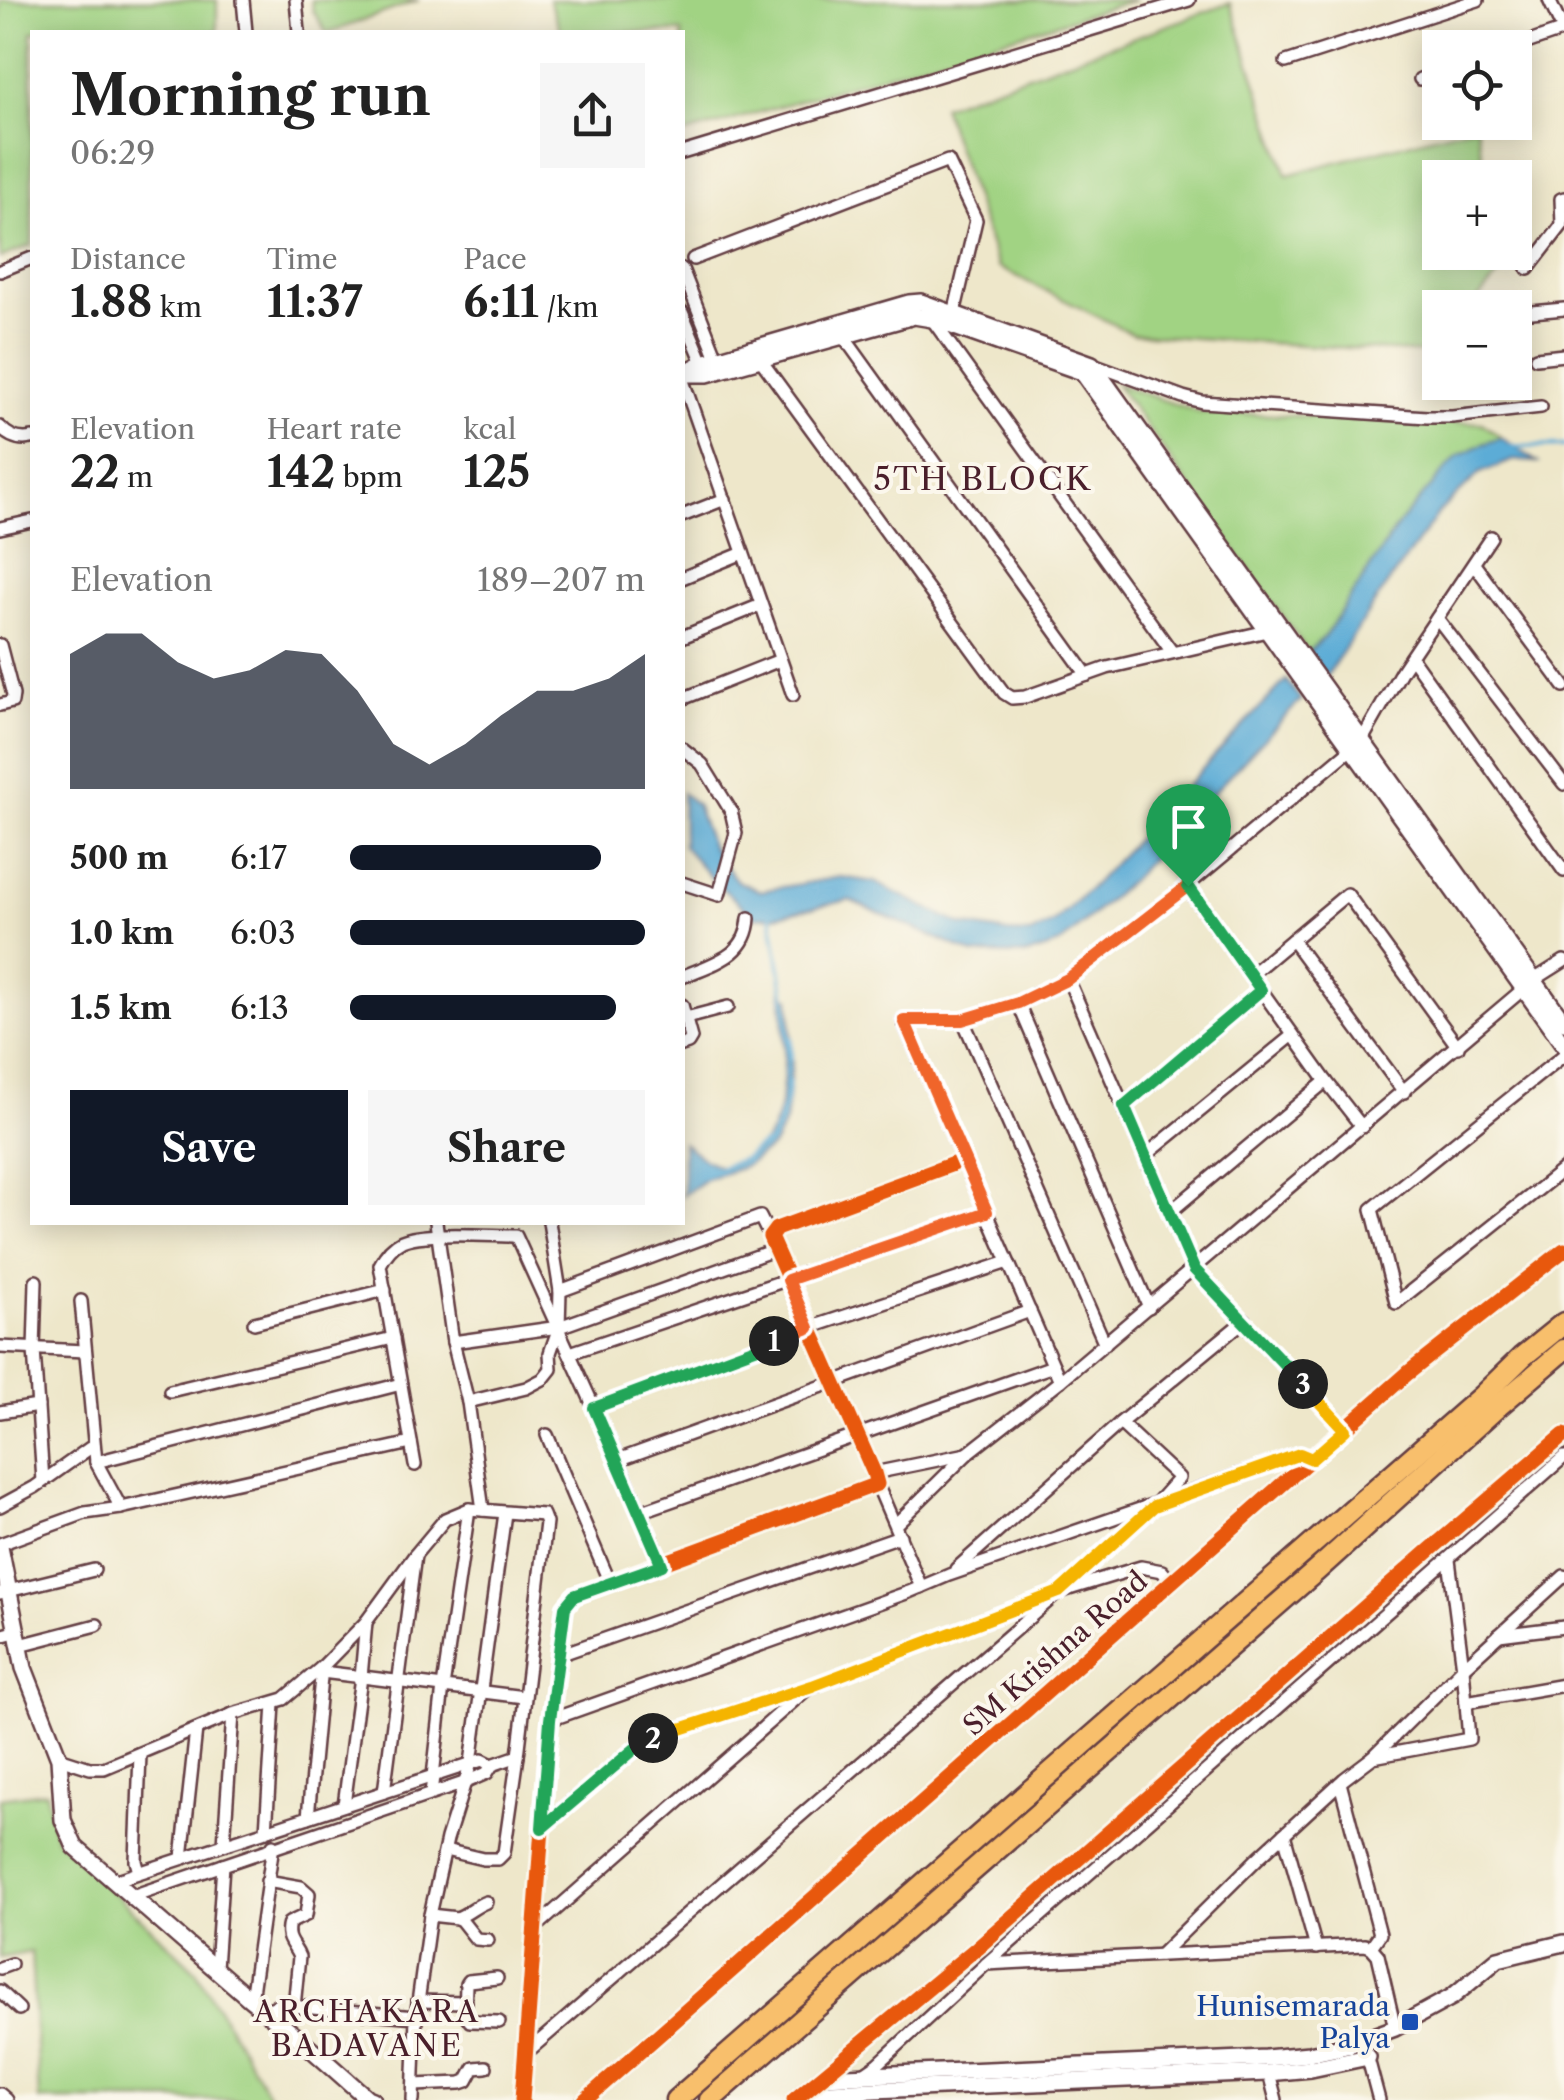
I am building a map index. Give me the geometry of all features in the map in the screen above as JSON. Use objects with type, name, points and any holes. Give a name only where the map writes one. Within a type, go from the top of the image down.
[{"type":"highway","points":[[710,2100],[1286,1596],[1489,1402],[1522,1357],[1564,1324]]},
{"type":"highway","points":[[676,2100],[1489,1402],[1564,1350]]},
{"type":"street","points":[[243,0],[246,30]]},
{"type":"street","points":[[296,0],[299,30]]},
{"type":"street","points":[[685,152],[1189,0]]},
{"type":"street","points":[[1286,62],[1478,0]]},
{"type":"street","points":[[1532,41],[1564,31],[1549,0]]},
{"type":"street","points":[[694,259],[948,161],[976,220],[954,314]]},
{"type":"street","points":[[1532,264],[1562,225],[1564,198]]},
{"type":"street","points":[[0,271],[30,259]]},
{"type":"street","points":[[685,279],[712,366]]},
{"type":"street","points":[[921,302],[1172,652]]},
{"type":"street","points":[[685,375],[921,302],[1087,368],[1529,985],[1564,1045]]},
{"type":"street","points":[[1532,312],[1564,309]]},
{"type":"street","points":[[712,366],[760,359],[914,316],[1184,397],[1222,404],[1427,417],[1541,406]]},
{"type":"street","points":[[685,317],[712,366]]},
{"type":"street","points":[[844,336],[1087,675]]},
{"type":"street","points":[[1536,358],[1564,356]]},
{"type":"street","points":[[760,359],[1004,693],[1012,698],[1107,668],[1267,630]]},
{"type":"street","points":[[1087,368],[1267,630],[1356,744]]},
{"type":"street","points":[[685,385],[793,695]]},
{"type":"street","points":[[0,427],[12,438],[30,439]]},
{"type":"street","points":[[685,515],[725,500]]},
{"type":"street","points":[[0,528],[30,520]]},
{"type":"street","points":[[1060,1382],[904,1020],[962,1020],[1018,1003],[1068,979],[1188,886],[1356,744],[1492,537]]},
{"type":"street","points":[[685,577],[744,553]]},
{"type":"street","points":[[1474,564],[1564,686]]},
{"type":"street","points":[[685,637],[762,605]]},
{"type":"street","points":[[1438,618],[1564,784]]},
{"type":"street","points":[[0,645],[13,695],[12,702],[0,705]]},
{"type":"street","points":[[1411,657],[1564,871]]},
{"type":"street","points":[[685,697],[780,660]]},
{"type":"street","points":[[685,750],[702,764],[731,812],[736,832],[719,895],[685,884]]},
{"type":"street","points":[[1188,886],[1362,1128]]},
{"type":"street","points":[[1250,975],[1347,894],[1458,1047]]},
{"type":"street","points":[[685,977],[741,946],[748,932],[748,918]]},
{"type":"street","points":[[1292,940],[1404,1092]]},
{"type":"street","points":[[559,1656],[898,1530],[967,1454],[1060,1382],[1529,985],[1564,961]]},
{"type":"street","points":[[1068,979],[1194,1269],[1345,1430]]},
{"type":"street","points":[[1529,985],[1564,1022]]},
{"type":"street","points":[[1124,1106],[1261,990]]},
{"type":"street","points":[[1018,1003],[1149,1307]]},
{"type":"street","points":[[685,1012],[728,1007]]},
{"type":"street","points":[[685,1016],[691,1038],[685,1044]]},
{"type":"street","points":[[962,1020],[1105,1344]]},
{"type":"street","points":[[1146,1156],[1293,1035]]},
{"type":"street","points":[[1564,1055],[1372,1209],[1396,1303],[1564,1169]]},
{"type":"street","points":[[1170,1212],[1326,1081]]},
{"type":"street","points":[[770,1237],[776,1229],[964,1160]]},
{"type":"street","points":[[570,1352],[987,1212]]},
{"type":"street","points":[[560,1290],[760,1218],[921,1587]]},
{"type":"street","points":[[468,1402],[526,1388],[544,1380],[550,1369],[550,1353],[559,1327],[560,1290],[549,1225]]},
{"type":"street","points":[[436,1229],[453,1342],[468,1402],[483,1510]]},
{"type":"street","points":[[415,1465],[380,1265],[385,1255],[406,1239],[436,1229],[516,1236],[662,1565]]},
{"type":"street","points":[[453,1342],[559,1327],[774,1250]]},
{"type":"street","name":"SM Krishna Road","points":[[585,2100],[1408,1373],[1564,1250]]},
{"type":"street","points":[[594,1408],[809,1328],[1008,1262]]},
{"type":"street","points":[[36,1281],[34,1350],[43,1481]]},
{"type":"street","points":[[254,1323],[385,1290]]},
{"type":"street","points":[[80,1302],[96,1462],[121,1508]]},
{"type":"street","points":[[618,1460],[1030,1311]]},
{"type":"street","points":[[949,1575],[1120,1423],[1245,1320]]},
{"type":"street","points":[[170,1390],[393,1338]]},
{"type":"street","points":[[0,1347],[84,1351]]},
{"type":"street","points":[[640,1512],[1053,1366]]},
{"type":"street","points":[[96,1462],[401,1384]]},
{"type":"street","points":[[0,1412],[38,1406]]},
{"type":"street","points":[[526,2052],[1154,1506],[1179,1478],[1120,1423]]},
{"type":"street","points":[[547,1435],[610,1583]]},
{"type":"street","points":[[799,2096],[978,1947],[1564,1435]]},
{"type":"street","points":[[372,2100],[75,1847],[63,1820],[59,1758],[24,1668],[4,1592],[0,1545],[85,1513],[411,1443]]},
{"type":"street","points":[[0,1506],[94,1445]]},
{"type":"street","points":[[522,2100],[550,1720],[565,1607],[569,1601],[876,1478],[967,1454]]},
{"type":"street","points":[[550,1720],[949,1575],[1300,1454],[1312,1459]]},
{"type":"street","points":[[859,2078],[1564,1457]]},
{"type":"street","points":[[431,1794],[469,1509]]},
{"type":"street","points":[[59,1758],[90,1768],[104,1768],[234,1714],[284,1699],[322,1670],[366,1622],[445,1519],[469,1509],[543,1515],[546,1520],[504,1853],[498,1858],[483,1859],[444,1850]]},
{"type":"street","points":[[413,2100],[416,2017],[430,1915],[444,1850],[471,1763],[505,1512]]},
{"type":"street","points":[[384,1792],[415,1555]]},
{"type":"street","points":[[1373,1756],[1469,1739],[1449,1560]]},
{"type":"street","points":[[542,1828],[644,1741],[812,1686],[1059,1592],[1141,1568],[1162,1571],[1172,1583]]},
{"type":"street","points":[[4,1592],[94,1570]]},
{"type":"street","points":[[1160,1954],[1564,1576]]},
{"type":"street","points":[[344,1805],[366,1622]]},
{"type":"street","points":[[0,1636],[19,1638],[97,1625]]},
{"type":"street","points":[[1499,1635],[1564,1627]]},
{"type":"street","points":[[322,1670],[524,1697]]},
{"type":"street","points":[[308,1817],[322,1670]]},
{"type":"street","points":[[1466,1702],[1564,1685]]},
{"type":"street","points":[[535,1928],[812,1686]]},
{"type":"street","points":[[251,2000],[273,1848],[270,1829],[274,1704]]},
{"type":"street","points":[[224,1844],[234,1714]]},
{"type":"street","points":[[182,1858],[196,1730]]},
{"type":"street","points":[[139,1872],[136,1861],[140,1754]]},
{"type":"street","points":[[132,1896],[464,1783],[487,1773],[492,1765],[518,1756]]},
{"type":"street","points":[[114,1880],[471,1763],[482,1760],[492,1765]]},
{"type":"street","points":[[1340,1784],[1380,1934],[1371,1946]]},
{"type":"street","points":[[1284,1834],[1316,1948]]},
{"type":"street","points":[[216,1968],[223,1865]]},
{"type":"street","points":[[268,1881],[302,1887],[309,1894],[306,1916],[289,1924],[287,1934],[299,1957],[294,2007]]},
{"type":"street","points":[[430,1915],[457,1918],[486,1902]]},
{"type":"street","points":[[457,1918],[476,1939],[488,1940]]},
{"type":"street","points":[[822,2078],[1266,2058],[1328,2050],[1396,2028],[1452,1997],[1498,1959],[1564,1943]]},
{"type":"street","points":[[986,1964],[1371,1946]]},
{"type":"street","points":[[1371,1946],[1378,1955],[1396,2028]]},
{"type":"street","points":[[496,1978],[466,1984],[465,2014],[470,2021],[499,2022]]},
{"type":"street","points":[[0,1991],[19,2009]]},
{"type":"street","points":[[418,2001],[466,2002]]},
{"type":"street","points":[[265,2011],[276,2005],[416,2017]]},
{"type":"street","points":[[1363,2040],[1379,2100]]},
{"type":"street","points":[[799,2096],[1269,2073],[1368,2058]]},
{"type":"street","points":[[414,2086],[461,2083],[474,2068],[486,2067]]},
{"type":"street","points":[[1269,2073],[1276,2100]]},
{"type":"street","points":[[0,2094],[7,2100]]},
{"type":"green space","points":[[0,0],[217,0],[217,30],[30,30],[30,246],[0,258]]},
{"type":"green space","points":[[311,0],[419,0],[336,30],[325,30]]},
{"type":"green space","points":[[549,0],[1135,0],[685,134],[685,30],[560,30]]},
{"type":"green space","points":[[1230,3],[1287,175],[1422,139],[1479,140],[1483,160],[1422,160],[1422,270],[1503,270],[1486,290],[1422,290],[1422,353],[1133,334],[998,267],[942,106]]},
{"type":"green space","points":[[1116,384],[1198,412],[1482,423],[1502,438],[1457,457],[1400,522],[1325,636],[1308,652]]},
{"type":"green space","points":[[46,1792],[56,1837],[196,1971],[272,2100],[39,2100],[31,1952],[0,1958],[0,1798]]},
{"type":"water","points":[[1502,438],[1537,462],[1514,460],[1480,473],[1440,511],[1325,678],[1308,652],[1325,636],[1400,522],[1457,457]]},
{"type":"water","points":[[1286,680],[1301,700],[1130,881],[1060,944],[1027,955],[973,954],[849,900],[754,917],[685,848],[685,795],[696,804],[712,848],[737,881],[760,891],[840,877],[874,882],[962,925],[1030,934],[1054,922]]},
{"type":"water","points":[[782,993],[790,998],[792,1063],[785,1122],[773,1146],[744,1167],[706,1179],[685,1194],[685,1145],[722,1168],[751,1155],[765,1142],[780,1104]]},
{"type":"waterway","points":[[1510,447],[1564,446]]},
{"type":"waterway","points":[[771,914],[785,999]]},
{"type":"waterway","points":[[791,1038],[791,1058]]},
{"type":"waterway","points":[[785,1107],[789,1082]]},
{"type":"waterway","points":[[719,1168],[745,1158],[763,1144]]},
{"type":"cycle path","points":[[522,2100],[549,1733],[565,1607],[574,1596],[877,1484],[770,1237],[776,1229],[964,1160]]},
{"type":"cycle path","points":[[585,2100],[1408,1373],[1564,1250]]},
{"type":"cycle path","points":[[794,2100],[978,1947],[1564,1435]]},
{"type":"place","name":"Hunisemarada Palya","points":[[1410,2022]]},
{"type":"district","name":"5TH BLOCK","points":[[983,479]]},
{"type":"district","name":"ARCHAKARA BADAVANE","points":[[367,2029]]},
{"type":"route","points":[[1188,886],[1261,990],[1124,1106],[1194,1269],[1345,1430],[1312,1459],[1300,1454],[1154,1506],[1059,1592],[812,1686],[644,1741],[542,1828],[550,1720],[565,1607],[574,1596],[662,1565],[594,1408],[809,1328],[788,1280],[987,1212],[904,1020],[962,1020],[1018,1003],[1068,979],[1188,886]]}]
